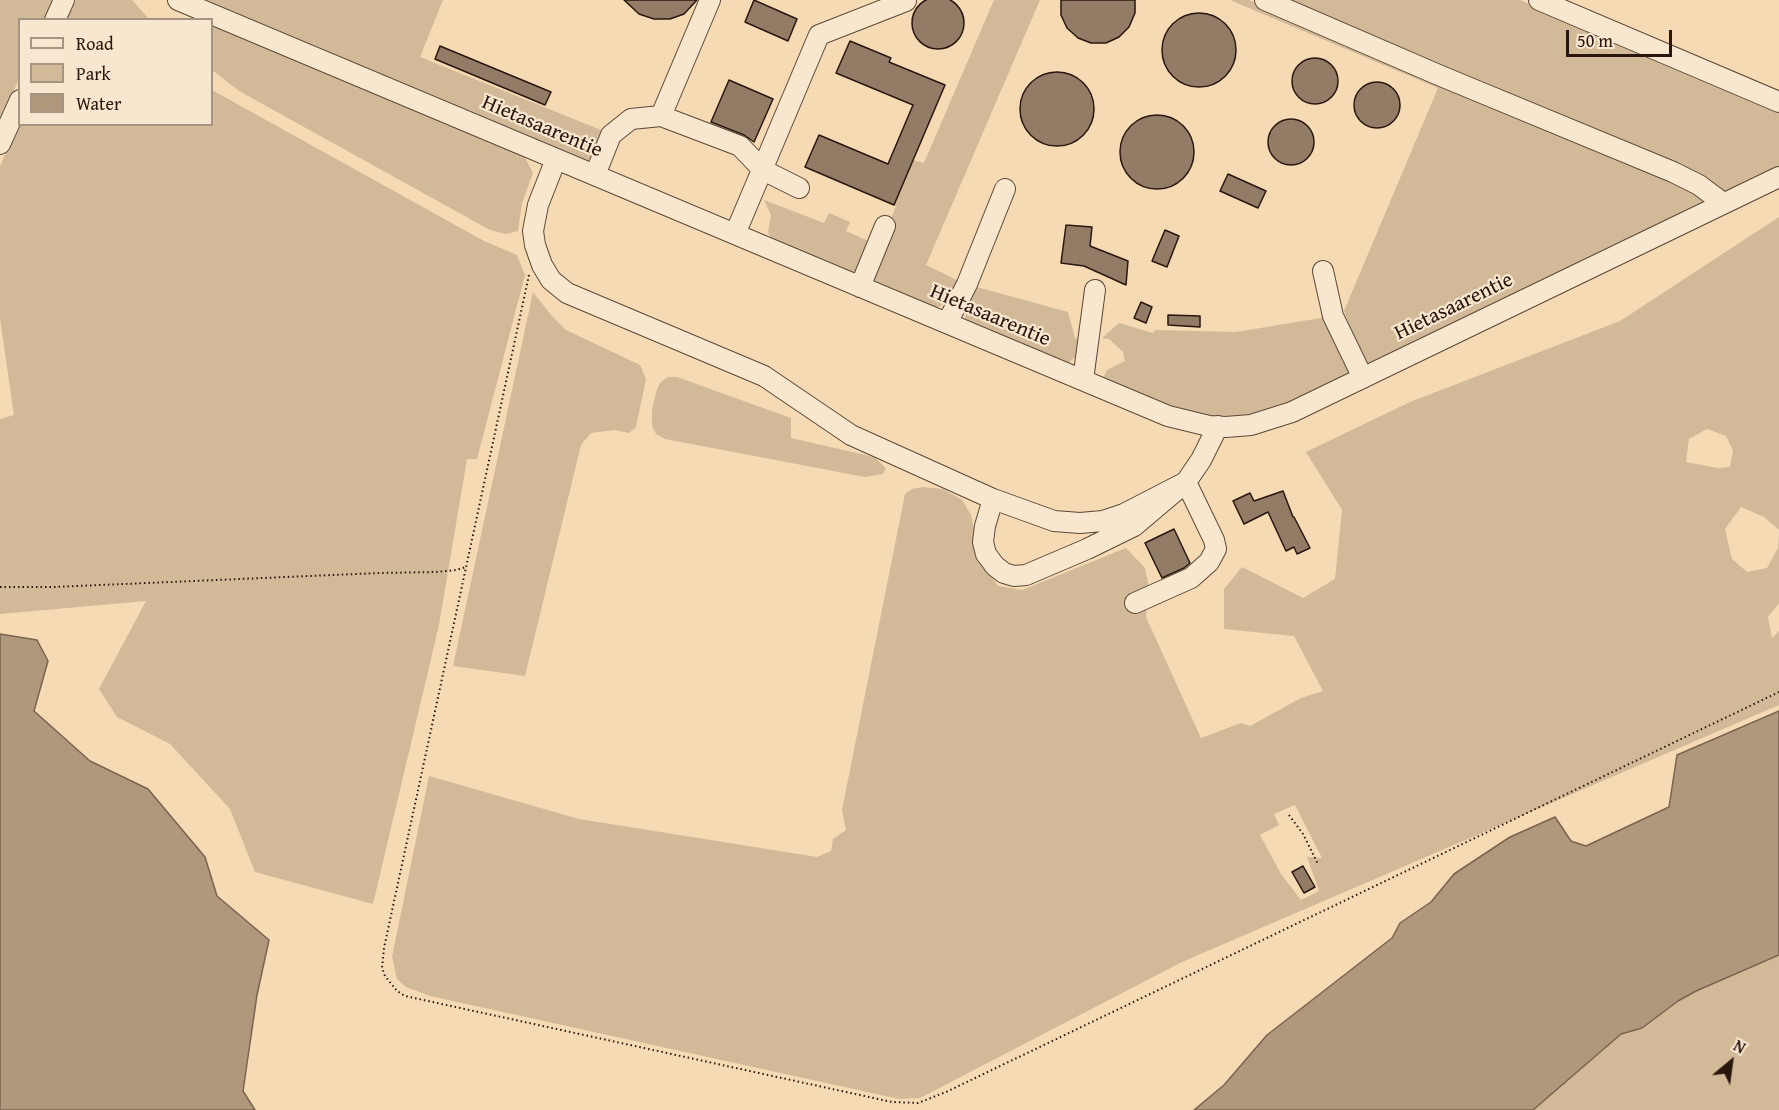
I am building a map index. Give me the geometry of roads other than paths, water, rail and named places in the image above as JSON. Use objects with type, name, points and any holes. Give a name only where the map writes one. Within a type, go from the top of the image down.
[{"type":"street","points":[[56,18],[64,0]]},
{"type":"street","name":"Hietasaarentie","points":[[178,0],[1083,380],[1176,418],[1218,426],[1243,426],[1276,418],[1779,177]]},
{"type":"street","points":[[661,116],[711,0]]},
{"type":"street","points":[[1265,0],[1673,172],[1699,185],[1723,203]]},
{"type":"street","points":[[1539,0],[1779,102]]},
{"type":"street","points":[[735,234],[819,35],[906,1]]},
{"type":"street","points":[[0,144],[18,104]]},
{"type":"street","points":[[595,175],[611,135],[631,119],[661,116],[740,146],[763,170],[799,188]]},
{"type":"street","points":[[556,159],[534,218],[535,245],[542,265],[551,280],[567,293],[764,376],[851,435],[1031,514],[1080,523],[1103,520],[1124,514],[1186,482]]},
{"type":"street","points":[[947,323],[967,284],[1005,189]]},
{"type":"street","points":[[860,287],[885,226]]},
{"type":"street","points":[[1323,271],[1333,316],[1363,378]]},
{"type":"street","points":[[1083,380],[1095,290]]},
{"type":"street","points":[[993,499],[985,526],[983,542],[986,554],[1004,573],[1014,576],[1026,575],[1134,526],[1186,482],[1201,460],[1218,426]]},
{"type":"street","points":[[1135,603],[1191,578],[1209,562],[1216,549],[1214,540],[1186,482]]},
{"type":"water","points":[[0,634],[37,640],[48,661],[34,711],[90,761],[148,789],[205,857],[217,896],[269,940],[257,995],[243,1091],[255,1110],[0,1110]]},
{"type":"water","points":[[1779,711],[1779,955],[1696,991],[1678,1001],[1642,1028],[1621,1034],[1533,1110],[1194,1110],[1224,1085],[1267,1035],[1392,938],[1400,923],[1431,902],[1454,874],[1510,837],[1555,817],[1571,841],[1586,846],[1669,807],[1677,755]]}]
